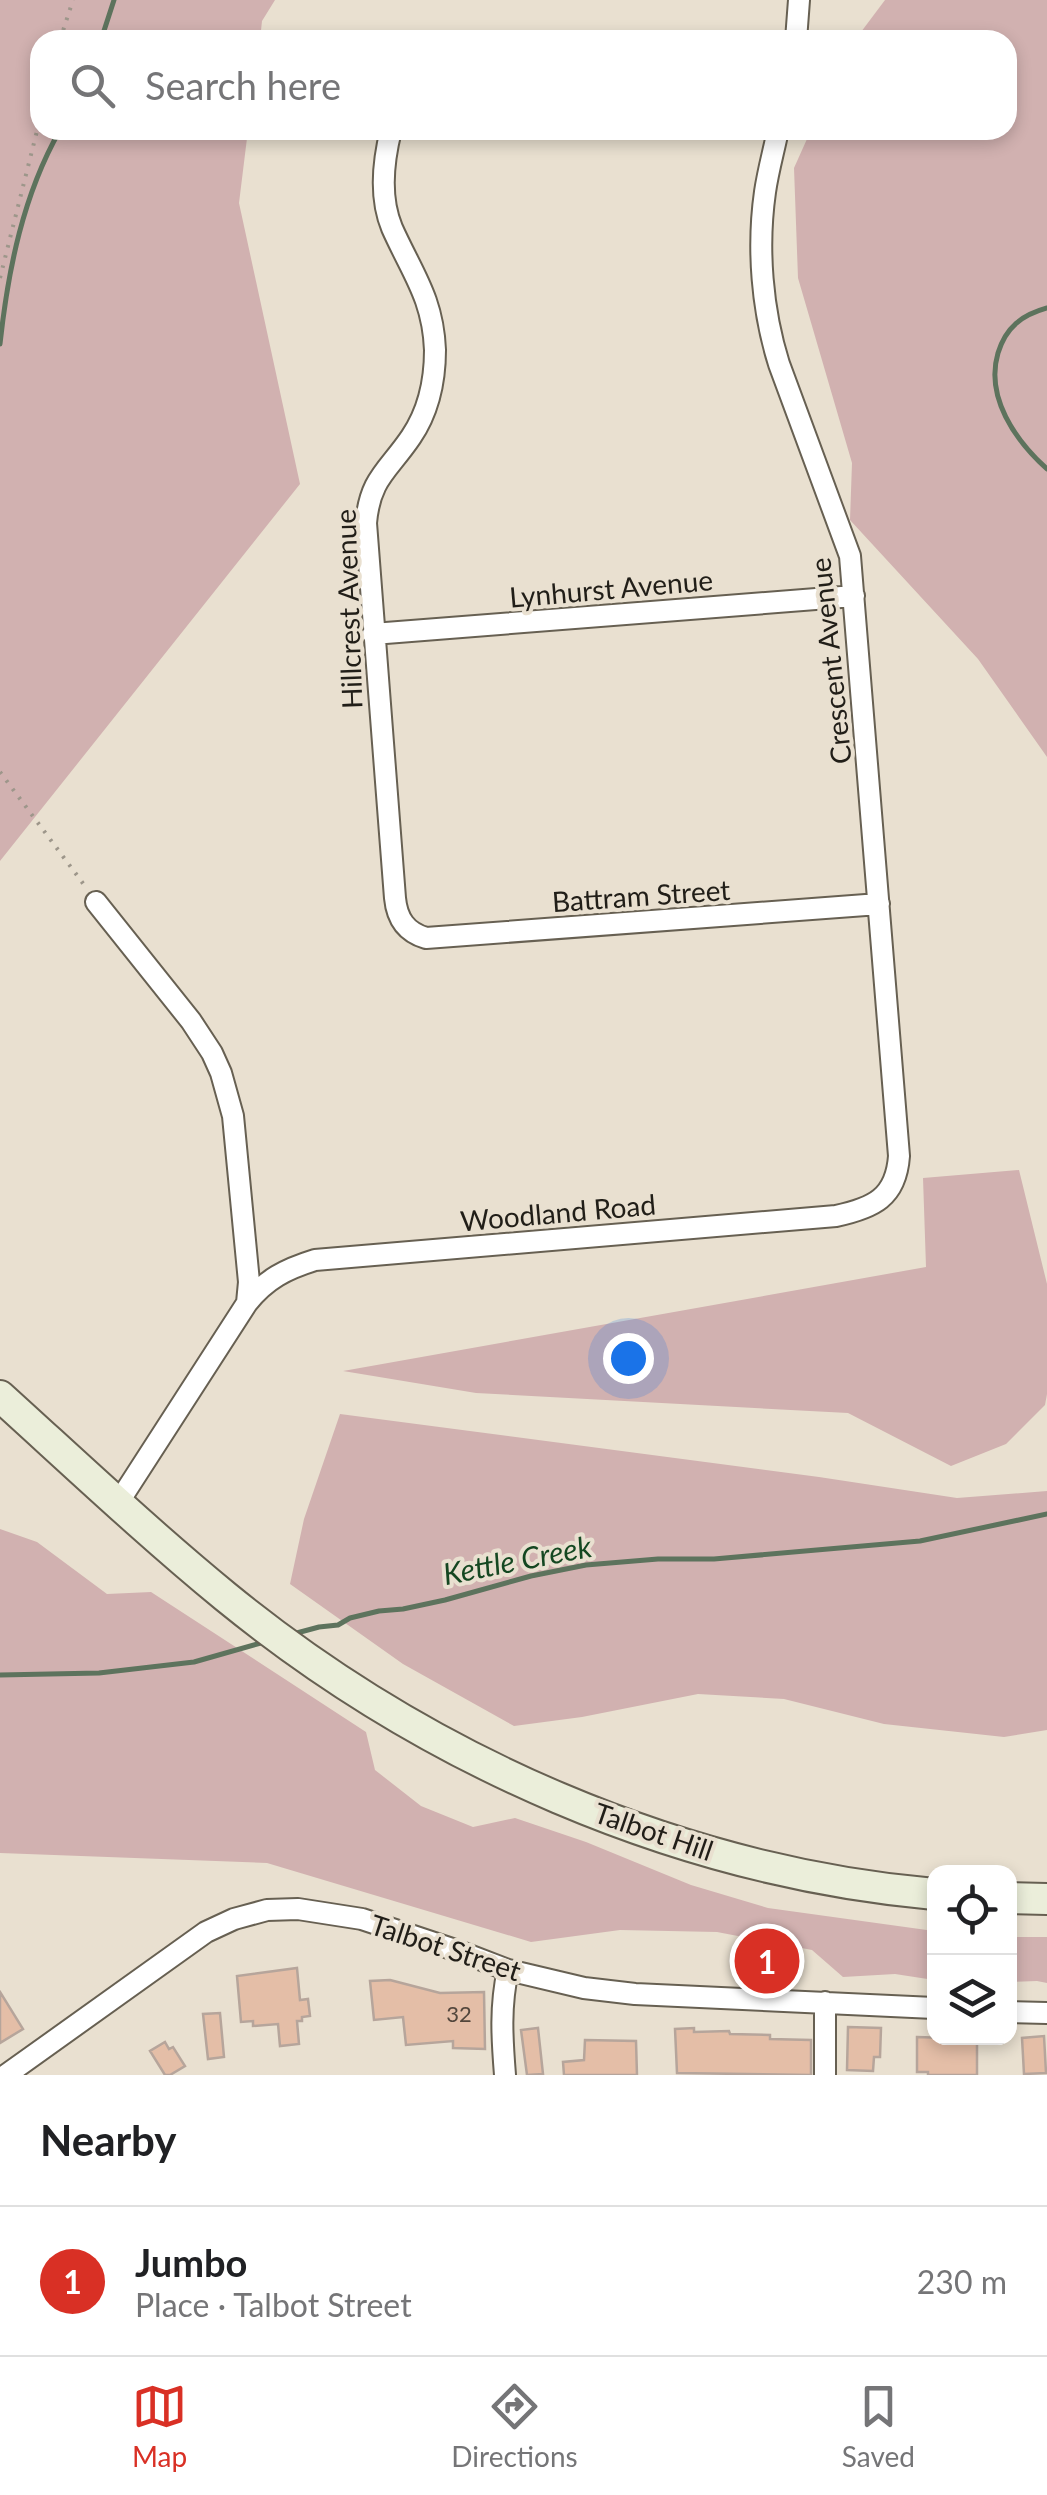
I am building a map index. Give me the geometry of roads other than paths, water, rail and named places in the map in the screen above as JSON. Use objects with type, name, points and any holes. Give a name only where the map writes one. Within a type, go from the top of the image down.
[{"type":"main road","points":[[0,1396],[118,1503]]},
{"type":"main road","name":"Talbot Hill","points":[[118,1503],[206,1579],[308,1657],[392,1712],[509,1776],[670,1839],[772,1868],[927,1893]]},
{"type":"main road","points":[[1017,1898],[1047,1899]]},
{"type":"street","points":[[797,30],[800,0]]},
{"type":"street","name":"Hillcrest Avenue","points":[[389,140],[384,171],[386,206],[392,228],[426,294],[432,320],[434,368],[428,402],[419,424],[380,475],[370,497],[366,523],[394,898],[408,931]]},
{"type":"street","name":"Crescent Avenue","points":[[776,140],[763,216],[763,268],[770,329],[778,364],[846,543],[852,570],[899,1156],[895,1179],[883,1197]]},
{"type":"street","name":"Lynhurst Avenue","points":[[373,634],[854,596]]},
{"type":"street","points":[[96,902],[191,1021],[226,1086],[235,1131],[249,1282],[247,1304]]},
{"type":"street","name":"Battram Street","points":[[408,931],[426,938],[879,904]]},
{"type":"street","name":"Woodland Road","points":[[118,1503],[247,1304],[280,1272],[315,1260],[836,1216],[862,1210],[883,1197]]},
{"type":"street","name":"Talbot Street","points":[[6,2075],[206,1932],[267,1910],[298,1908],[362,1919],[508,1970],[584,1988],[635,1994],[927,2008]]},
{"type":"street","points":[[506,2075],[500,2029],[508,1970]]},
{"type":"street","points":[[825,2002],[825,2075]]},
{"type":"street","points":[[1017,2012],[1047,2013]]},
{"type":"waterway","points":[[104,30],[114,0]]},
{"type":"waterway","points":[[0,344],[19,234],[36,180],[55,140]]},
{"type":"waterway","name":"Kettle Creek","points":[[1047,308],[1030,314],[1010,329],[1001,344],[995,369],[999,401],[1006,417],[1024,445],[1047,469]]},
{"type":"waterway","name":"Kettle Creek","points":[[293,1634],[586,1565],[714,1559],[920,1541],[1047,1514]]},
{"type":"waterway","name":"Kettle Creek","points":[[0,1675],[99,1673],[194,1662],[268,1641]]},
{"type":"place","name":"Jumbo","points":[[767,1961]]}]
